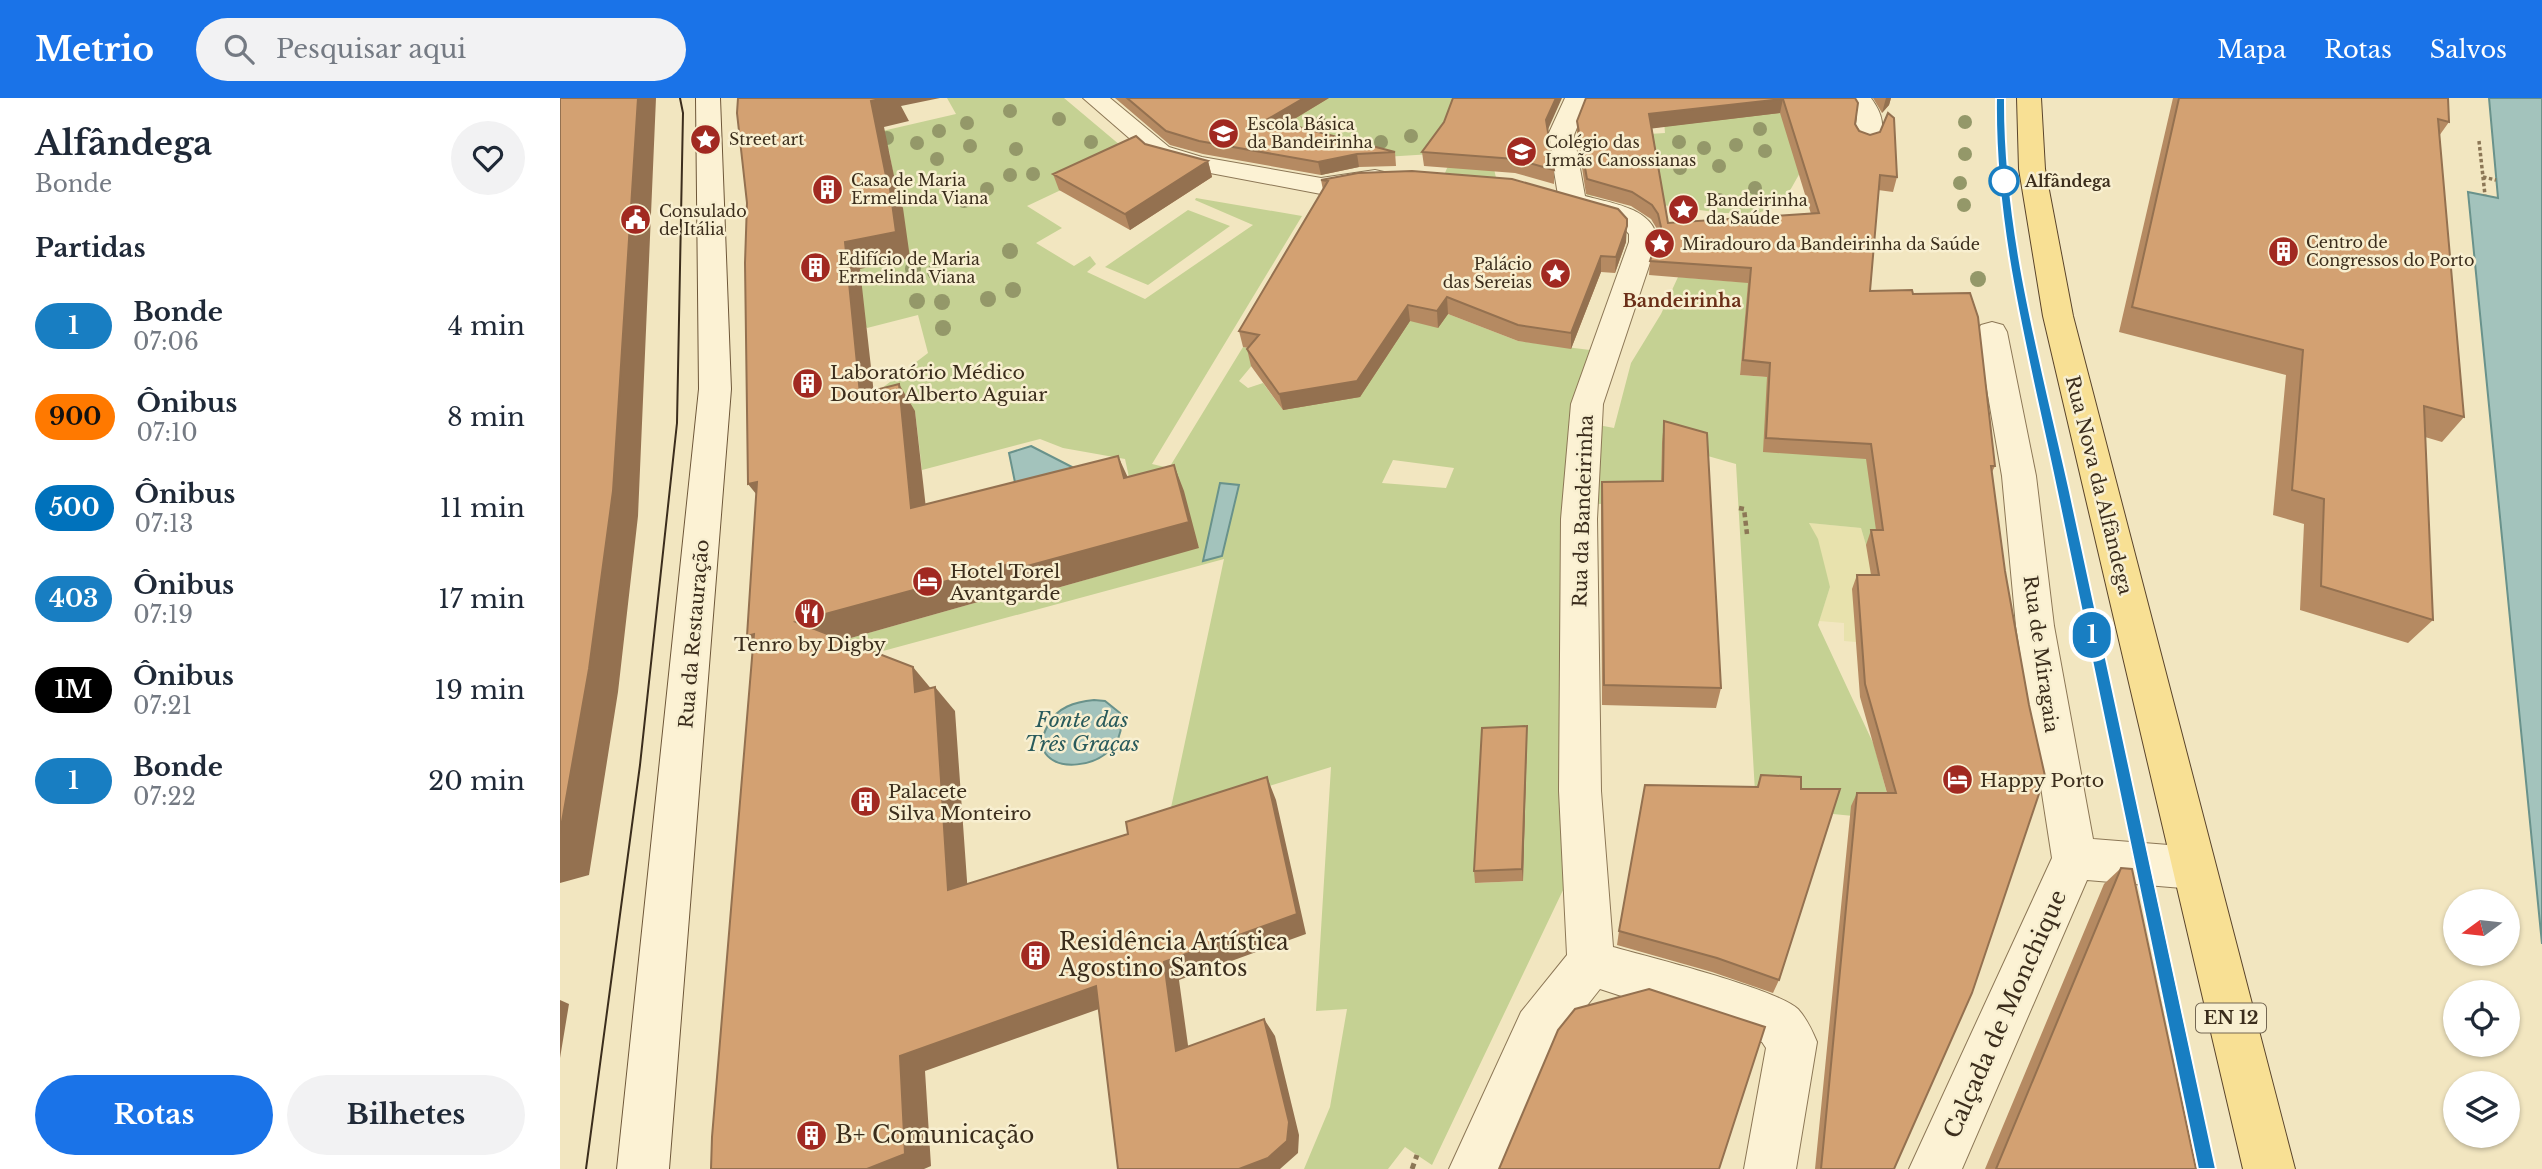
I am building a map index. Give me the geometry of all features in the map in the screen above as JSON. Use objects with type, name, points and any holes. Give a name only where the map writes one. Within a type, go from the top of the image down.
[{"type":"main road","name":"Rua Nova da Alfândega","points":[[2029,98],[2032,169],[2058,316],[2194,868]]},
{"type":"main road","name":"EN 12","points":[[2194,868],[2269,1169]]},
{"type":"street","name":"Rua da Restauração","points":[[643,1169],[715,389],[708,98]]},
{"type":"street","points":[[1095,98],[1160,152],[1198,164],[1321,186],[1360,178],[1400,177]]},
{"type":"street","name":"Rua da Bandeirinha","points":[[1577,98],[1560,135],[1561,197],[1629,217],[1643,233],[1643,242],[1587,404],[1585,430],[1579,519],[1580,791],[1591,963]]},
{"type":"street","points":[[1858,98],[1869,115],[1872,127],[1867,138]]},
{"type":"street","name":"Rua de Miragaia","points":[[1992,332],[2019,476],[2035,626],[2074,858]]},
{"type":"street","points":[[2074,858],[2194,868]]},
{"type":"street","name":"Calçada de Monchique","points":[[1935,1169],[2074,858]]},
{"type":"street","points":[[1475,1169],[1538,1029],[1591,963],[1758,1015],[1779,1025],[1793,1042],[1770,1169]]},
{"type":"path","points":[[2479,141],[2485,195]]},
{"type":"path","points":[[2483,177],[2496,180]]},
{"type":"path","points":[[1739,508],[1744,509],[1746,534]]},
{"type":"path","points":[[1412,1169],[1418,1155]]},
{"type":"shaded area","points":[[1809,523],[1861,528],[1866,545],[1882,564],[1856,642],[1844,641],[1844,623],[1819,621],[1830,587]]},
{"type":"green space","points":[[947,98],[1064,98],[1133,156],[1027,206],[1062,228],[1036,243],[1074,266],[1090,256],[1096,264],[1087,272],[1145,299],[1253,225],[1195,200],[1196,198],[1302,216],[1152,464],[1169,468],[1243,347],[1264,351],[1239,381],[1248,388],[1263,383],[1283,410],[1401,319],[1448,314],[1518,341],[1590,350],[1565,507],[1564,888],[1432,1165],[1405,1147],[1388,1169],[1304,1169],[1330,1107],[1347,1009],[1316,1011],[1331,767],[1169,817],[1224,559],[846,661],[847,639],[1024,589],[1026,597],[1199,547],[1130,482],[1125,459],[1063,448],[1040,439],[922,470],[915,411],[865,401],[928,353],[918,315],[867,328],[824,277],[898,202],[889,150],[757,160],[956,114]],"holes":[[[1393,460],[1454,468],[1446,488],[1382,483]],[[1527,741],[1523,881],[1476,883],[1475,882]]]},
{"type":"green space","points":[[1329,98],[1460,98],[1485,125],[1496,178],[1445,173],[1465,125],[1432,154],[1384,157],[1281,121]]},
{"type":"green space","points":[[1793,111],[1801,171],[1784,201],[1773,208],[1758,213],[1722,213],[1587,195],[1583,166],[1649,134],[1665,133],[1664,121]]},
{"type":"green space","points":[[1188,210],[1230,226],[1148,285],[1105,267]]},
{"type":"green space","points":[[1678,277],[1740,282],[1749,278],[1740,375],[1780,378],[1882,434],[1878,544],[1866,545],[1861,528],[1809,523],[1818,539],[1830,587],[1818,625],[1874,745],[1894,820],[1833,814],[1833,806],[1755,792],[1736,464],[1662,443],[1661,503],[1594,504],[1593,424],[1614,428],[1631,363],[1661,314]]},
{"type":"water","points":[[2489,98],[2542,98],[2542,944],[2468,192],[2498,198]]},
{"type":"water","points":[[1031,446],[1076,469],[1018,497],[1009,453]]},
{"type":"water","points":[[1220,483],[1239,485],[1222,556],[1203,561]]},
{"type":"water","name":"Fonte das Três Graças","points":[[1094,700],[1105,701],[1120,713],[1120,734],[1110,750],[1095,760],[1077,764],[1060,763],[1048,756],[1042,743],[1048,725],[1056,714],[1067,706]]},
{"type":"building","points":[[560,98],[638,98],[613,491],[589,669],[560,833]]},
{"type":"building","points":[[738,98],[884,98],[871,101],[889,181],[896,232],[845,242],[860,394],[899,384],[911,508],[1118,456],[1124,478],[1174,465],[1189,522],[1009,571],[1009,564],[796,622],[913,667],[915,692],[935,687],[948,890],[1128,834],[1126,822],[1267,777],[1297,914],[1164,962],[1176,1051],[1264,1019],[1289,1122],[1287,1141],[1268,1158],[1239,1169],[1118,1169],[1096,986],[900,1056],[905,1154],[867,1169],[711,1169],[754,634],[747,636],[757,482],[748,484],[745,263],[747,203],[737,113]]},
{"type":"building","points":[[1127,98],[1304,98],[1268,119],[1395,152],[1357,154],[1318,162],[1199,141],[1166,131]]},
{"type":"building","points":[[1453,98],[1556,98],[1546,120],[1554,170],[1515,159],[1422,152],[1444,122]]},
{"type":"building","points":[[1586,98],[1855,98],[1858,103],[1855,124],[1859,131],[1870,135],[1880,132],[1888,113],[1894,118],[1897,177],[1880,175],[1870,291],[1912,290],[1913,294],[1970,293],[1978,317],[1995,466],[1991,466],[2005,571],[2029,705],[2045,776],[1972,993],[1894,1169],[1821,1169],[1857,793],[1896,793],[1865,684],[1857,575],[1879,575],[1871,530],[1883,530],[1871,444],[1766,438],[1770,363],[1743,360],[1751,268],[1650,261],[1661,227],[1658,214],[1652,205],[1632,192],[1587,179],[1577,121]],"holes":[[[1783,99],[1819,213],[1668,223],[1649,114]]]},
{"type":"building","name":"Centro de Congressos do Porto","points":[[2179,98],[2448,98],[2449,122],[2438,119],[2464,417],[2424,406],[2433,620],[2321,586],[2324,499],[2292,490],[2303,350],[2132,307]]},
{"type":"building","points":[[1136,136],[1145,144],[1208,161],[1125,214],[1053,174]]},
{"type":"building","points":[[1412,171],[1512,179],[1618,209],[1627,219],[1627,226],[1616,257],[1601,256],[1571,333],[1518,325],[1447,297],[1437,311],[1408,305],[1357,381],[1279,394],[1247,349],[1259,335],[1239,331],[1328,181],[1321,180],[1358,173]]},
{"type":"building","points":[[1664,421],[1707,433],[1721,688],[1604,685],[1602,482],[1663,481]]},
{"type":"building","points":[[1527,726],[1522,869],[1474,871],[1482,728]]},
{"type":"building","points":[[1761,775],[1801,777],[1801,789],[1840,789],[1779,980],[1717,958],[1619,931],[1645,785],[1758,787]]},
{"type":"building","points":[[2121,868],[2132,869],[2196,1169],[1996,1169]]},
{"type":"building","points":[[1649,989],[1765,1027],[1719,1169],[1499,1169],[1558,1030],[1575,1009]]},
{"type":"tram line","points":[[586,1169],[640,765],[677,423],[683,113],[680,98]]},
{"type":"tram line","points":[[2001,98],[2006,198],[2021,296],[2207,1169]]},
{"type":"tram line","name":"1","points":[[2001,98],[2000,141],[2009,239],[2021,305],[2207,1169]]},
{"type":"place","name":"Escola Básica da Bandeirinha","points":[[1224,133]]},
{"type":"place","name":"Street art","points":[[706,139]]},
{"type":"place","name":"Colégio das Irmãs Canossianas","points":[[1522,151]]},
{"type":"place","name":"Alfândega","points":[[2004,181]]},
{"type":"place","name":"Casa de Maria Ermelinda Viana","points":[[828,189]]},
{"type":"place","name":"Bandeirinha da Saúde","points":[[1683,209]]},
{"type":"place","name":"Consulado de Itália","points":[[636,220]]},
{"type":"place","name":"Miradouro da Bandeirinha da Saúde","points":[[1659,244]]},
{"type":"place","name":"Centro de Congressos do Porto","points":[[2283,251]]},
{"type":"place","name":"Edifício de Maria Ermelinda Viana","points":[[815,268]]},
{"type":"place","name":"Palácio das Sereias","points":[[1555,273]]},
{"type":"place","name":"Laboratório Médico Doutor Alberto Aguiar","points":[[807,383]]},
{"type":"place","name":"Hotel Torel Avantgarde","points":[[927,582]]},
{"type":"place","name":"Tenro by Digby","points":[[810,613]]},
{"type":"place","name":"Happy Porto","points":[[1957,780]]},
{"type":"place","name":"Palacete Silva Monteiro","points":[[865,802]]},
{"type":"place","name":"Residência Artística Agostino Santos","points":[[1036,955]]},
{"type":"place","name":"B+ Comunicação","points":[[812,1135]]},
{"type":"district","name":"Bandeirinha","points":[[1682,301]]}]
